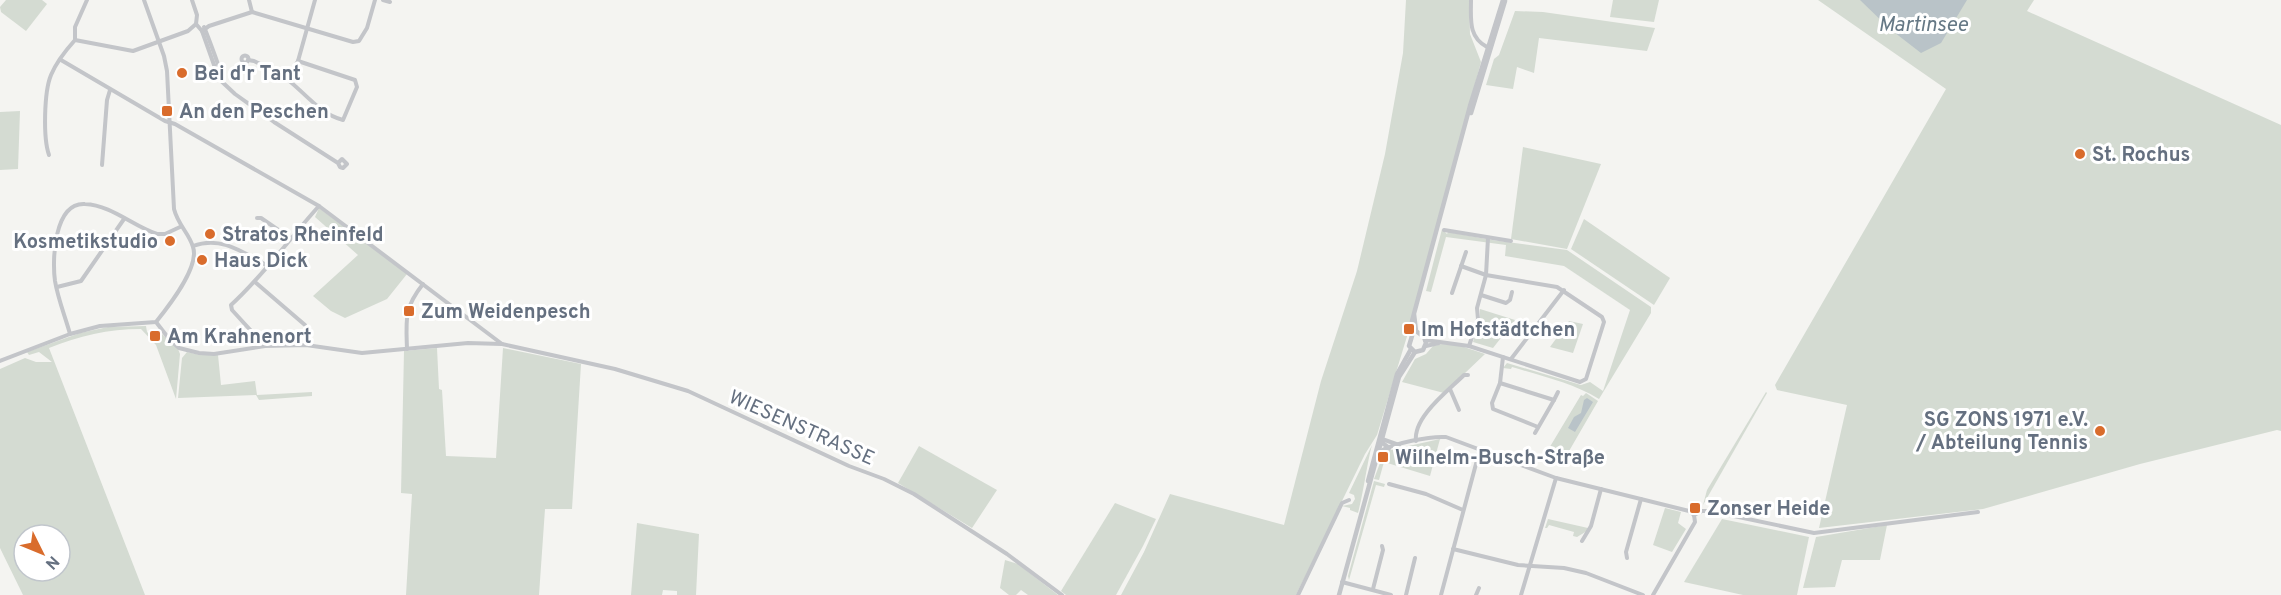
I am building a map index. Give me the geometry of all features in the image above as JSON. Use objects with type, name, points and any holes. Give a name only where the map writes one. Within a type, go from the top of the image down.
[{"type":"street","points":[[49,154],[45,145],[51,75],[75,40],[75,27],[87,0]]},
{"type":"street","points":[[0,361],[70,334],[100,326],[156,322],[173,299],[193,261],[193,246],[180,227],[174,209],[167,71],[160,42],[144,0]]},
{"type":"street","points":[[75,40],[133,51],[160,42],[188,31],[196,24],[197,15],[192,0]]},
{"type":"street","points":[[249,0],[252,12]]},
{"type":"street","points":[[287,78],[298,61],[315,0]]},
{"type":"street","points":[[205,29],[252,12],[353,42],[359,41],[367,28],[375,0]]},
{"type":"street","points":[[383,0],[390,2]]},
{"type":"street","points":[[1471,0],[1473,36],[1487,47]]},
{"type":"street","points":[[1413,351],[1408,343],[1412,336],[1411,327],[1414,314],[1487,47],[1504,0]]},
{"type":"street","points":[[1461,141],[1504,0]]},
{"type":"street","points":[[196,24],[205,29],[218,77],[235,94],[338,163]]},
{"type":"street","points":[[61,60],[110,90],[319,206],[503,345]]},
{"type":"street","points":[[248,60],[257,62],[287,78],[318,106],[343,120],[357,87],[356,80],[298,61]]},
{"type":"street","points":[[102,165],[107,100],[110,90]]},
{"type":"street","points":[[70,334],[57,288],[55,259],[58,227],[63,216],[72,207],[81,203],[94,205],[157,234],[172,232],[180,227]]},
{"type":"street","points":[[266,346],[232,310],[231,305],[255,282],[319,206]]},
{"type":"street","points":[[257,218],[261,218],[290,238]]},
{"type":"street","points":[[57,288],[81,281],[124,219]]},
{"type":"street","points":[[1444,230],[1511,241]]},
{"type":"street","points":[[1469,346],[1478,319],[1477,308],[1486,275],[1488,238]]},
{"type":"street","points":[[193,246],[210,241],[226,244],[268,266]]},
{"type":"street","points":[[1452,293],[1466,252]]},
{"type":"street","points":[[1414,314],[1414,324],[1419,335],[1425,340],[1469,346],[1583,382],[1586,379],[1605,320],[1557,287],[1486,275],[1461,266]]},
{"type":"street","points":[[255,282],[305,325]]},
{"type":"street","points":[[407,349],[407,310],[423,284]]},
{"type":"street","points":[[1511,359],[1564,290]]},
{"type":"street","points":[[1481,295],[1506,303],[1510,300],[1512,292]]},
{"type":"street","points":[[156,322],[170,340],[183,350],[214,354],[266,346],[306,345],[362,353],[468,343],[503,345]]},
{"type":"street","points":[[1412,336],[1419,335]]},
{"type":"street","points":[[1425,340],[1426,346]]},
{"type":"street","points":[[1361,513],[1379,452],[1382,424],[1397,374],[1413,351],[1423,350],[1426,346],[1442,342]]},
{"type":"street","name":"WIESENSTRASSE","points":[[503,345],[605,367],[687,391],[914,494],[1007,554],[1062,595]]},
{"type":"street","points":[[1339,595],[1399,377],[1413,351]]},
{"type":"street","points":[[1503,357],[1500,383],[1492,403],[1493,409],[1538,427]]},
{"type":"street","points":[[1416,441],[1416,429],[1419,422],[1464,375],[1468,375]]},
{"type":"street","points":[[1500,383],[1554,400]]},
{"type":"street","points":[[1450,390],[1460,410]]},
{"type":"street","points":[[1535,433],[1558,392]]},
{"type":"street","points":[[1379,452],[1416,441],[1446,437],[1556,478],[1689,511],[1694,515],[1695,522],[1653,595]]},
{"type":"street","points":[[1380,441],[1400,445]]},
{"type":"street","points":[[1380,441],[1389,448]]},
{"type":"street","points":[[1441,595],[1480,449]]},
{"type":"street","points":[[1521,595],[1556,478]]},
{"type":"street","points":[[1389,484],[1426,494],[1463,510]]},
{"type":"street","points":[[1582,541],[1591,526],[1601,489]]},
{"type":"street","points":[[1628,558],[1626,552],[1641,499]]},
{"type":"street","points":[[1298,595],[1342,503],[1349,500]]},
{"type":"street","points":[[1694,515],[1702,511],[1710,511],[1814,533],[1978,512]]},
{"type":"street","points":[[1373,589],[1382,546]]},
{"type":"street","points":[[1453,549],[1518,565],[1557,567],[1586,573],[1643,595]]},
{"type":"street","points":[[1406,595],[1415,558]]},
{"type":"street","points":[[1342,582],[1391,595]]},
{"type":"street","points":[[1476,595],[1479,588]]},
{"type":"shaded area","points":[[6,0],[42,0],[47,4],[26,31],[1,12],[0,7]]},
{"type":"shaded area","points":[[1406,0],[1469,0],[1470,34],[1481,62],[1408,333],[1377,435],[1365,454],[1296,595],[1121,595],[1144,552],[1170,494],[1284,525],[1321,381],[1357,271],[1385,154],[1403,53]]},
{"type":"shaded area","points":[[1613,0],[1659,0],[1654,22],[1610,17]]},
{"type":"shaded area","points":[[1818,0],[2034,0],[2027,11],[2281,125],[2281,431],[2277,430],[2140,464],[1983,509],[1819,528],[1847,405],[1777,390],[1775,385],[1946,89]]},
{"type":"shaded area","points":[[1515,11],[1543,12],[1655,28],[1647,51],[1539,38],[1534,73],[1517,67],[1513,89],[1486,85],[1494,59],[1499,55]]},
{"type":"shaded area","points":[[20,111],[18,169],[0,170],[0,112]]},
{"type":"shaded area","points":[[1523,147],[1601,164],[1567,249],[1511,239]]},
{"type":"shaded area","points":[[319,208],[407,274],[387,299],[345,318],[331,311],[313,296],[358,255],[315,217]]},
{"type":"shaded area","points":[[1584,219],[1670,278],[1654,305],[1571,249]]},
{"type":"shaded area","points":[[1442,229],[1447,234],[1448,232],[1567,250],[1651,307],[1651,313],[1599,399],[1557,380],[1512,367],[1511,369],[1503,368],[1507,363],[1581,385],[1590,382],[1603,391],[1630,310],[1564,266],[1505,256],[1506,245],[1446,237],[1431,292],[1426,291]]},
{"type":"shaded area","points":[[1480,309],[1515,320],[1493,348],[1473,342],[1480,319]]},
{"type":"shaded area","points":[[1569,321],[1583,324],[1573,353],[1550,347]]},
{"type":"shaded area","points":[[146,326],[147,332],[152,337],[159,336],[161,333],[178,349],[180,354],[176,399],[156,345],[141,329],[94,334],[49,348],[145,595],[23,595],[17,583],[72,583],[72,523],[12,523],[12,573],[0,548],[0,369],[25,358],[36,362],[52,362],[39,352],[29,355],[27,352],[80,333],[108,327]]},
{"type":"shaded area","points":[[1458,345],[1485,354],[1444,393],[1402,382],[1415,359],[1426,354],[1433,346]]},
{"type":"shaded area","points":[[437,348],[446,456],[496,458],[503,348],[581,364],[572,509],[545,509],[539,595],[406,595],[412,494],[401,493],[404,351]]},
{"type":"shaded area","points":[[187,352],[218,355],[221,385],[255,381],[257,395],[312,392],[312,396],[259,400],[256,395],[178,398],[182,358]]},
{"type":"shaded area","points":[[1586,393],[1598,401],[1565,458],[1548,450],[1581,395]]},
{"type":"shaded area","points":[[1767,393],[1703,505],[1707,490]]},
{"type":"shaded area","points":[[1440,439],[1430,476],[1384,462],[1379,480],[1374,479],[1386,451]]},
{"type":"shaded area","points":[[1372,445],[1358,513],[1342,506],[1352,504],[1355,499],[1354,495],[1349,493]]},
{"type":"shaded area","points":[[919,446],[997,490],[972,528],[898,483]]},
{"type":"shaded area","points":[[1374,481],[1385,484],[1384,487],[1376,485],[1349,580],[1348,576]]},
{"type":"shaded area","points":[[1115,503],[1156,519],[1143,546],[1116,595],[1066,595],[1061,591]]},
{"type":"shaded area","points":[[1665,508],[1681,512],[1678,523],[1686,529],[1672,552],[1653,545]]},
{"type":"shaded area","points":[[1548,519],[1588,528],[1577,537],[1573,536],[1574,532],[1549,525],[1545,528]]},
{"type":"shaded area","points":[[1722,519],[1809,537],[1797,595],[1743,595],[1684,582]]},
{"type":"shaded area","points":[[637,523],[699,534],[696,595],[677,595],[677,591],[663,590],[662,595],[631,595]]},
{"type":"shaded area","points":[[1887,525],[1880,560],[1842,560],[1835,587],[1803,588],[1816,537]]},
{"type":"shaded area","points":[[1005,560],[1018,564],[1058,595],[1028,595],[1021,590],[1016,595],[1009,595],[1000,588]]},
{"type":"water","name":"Martinsee","points":[[1860,0],[1967,0],[1941,43],[1921,53],[1890,29]]},
{"type":"water","points":[[1587,398],[1593,402],[1575,432],[1568,428],[1574,417],[1581,413],[1584,400]]},
{"type":"place","name":"Bei d'r Tant","points":[[182,73]]},
{"type":"place","name":"An den Peschen","points":[[167,111]]},
{"type":"place","name":"St. Rochus","points":[[2080,154]]},
{"type":"place","name":"Stratos Rheinfeld","points":[[210,234]]},
{"type":"place","name":"Kosmetikstudio","points":[[170,241]]},
{"type":"place","name":"Haus Dick","points":[[202,260]]},
{"type":"place","name":"Zum Weidenpesch","points":[[409,311]]},
{"type":"place","name":"Im Hofstädtchen","points":[[1409,329]]},
{"type":"place","name":"Am Krahnenort","points":[[155,336]]},
{"type":"place","name":"SG ZONS 1971 e.V. / Abteilung Tennis","points":[[2100,431]]},
{"type":"place","name":"Wilhelm-Busch-Straße","points":[[1383,457]]},
{"type":"place","name":"Zonser Heide","points":[[1695,508]]}]
